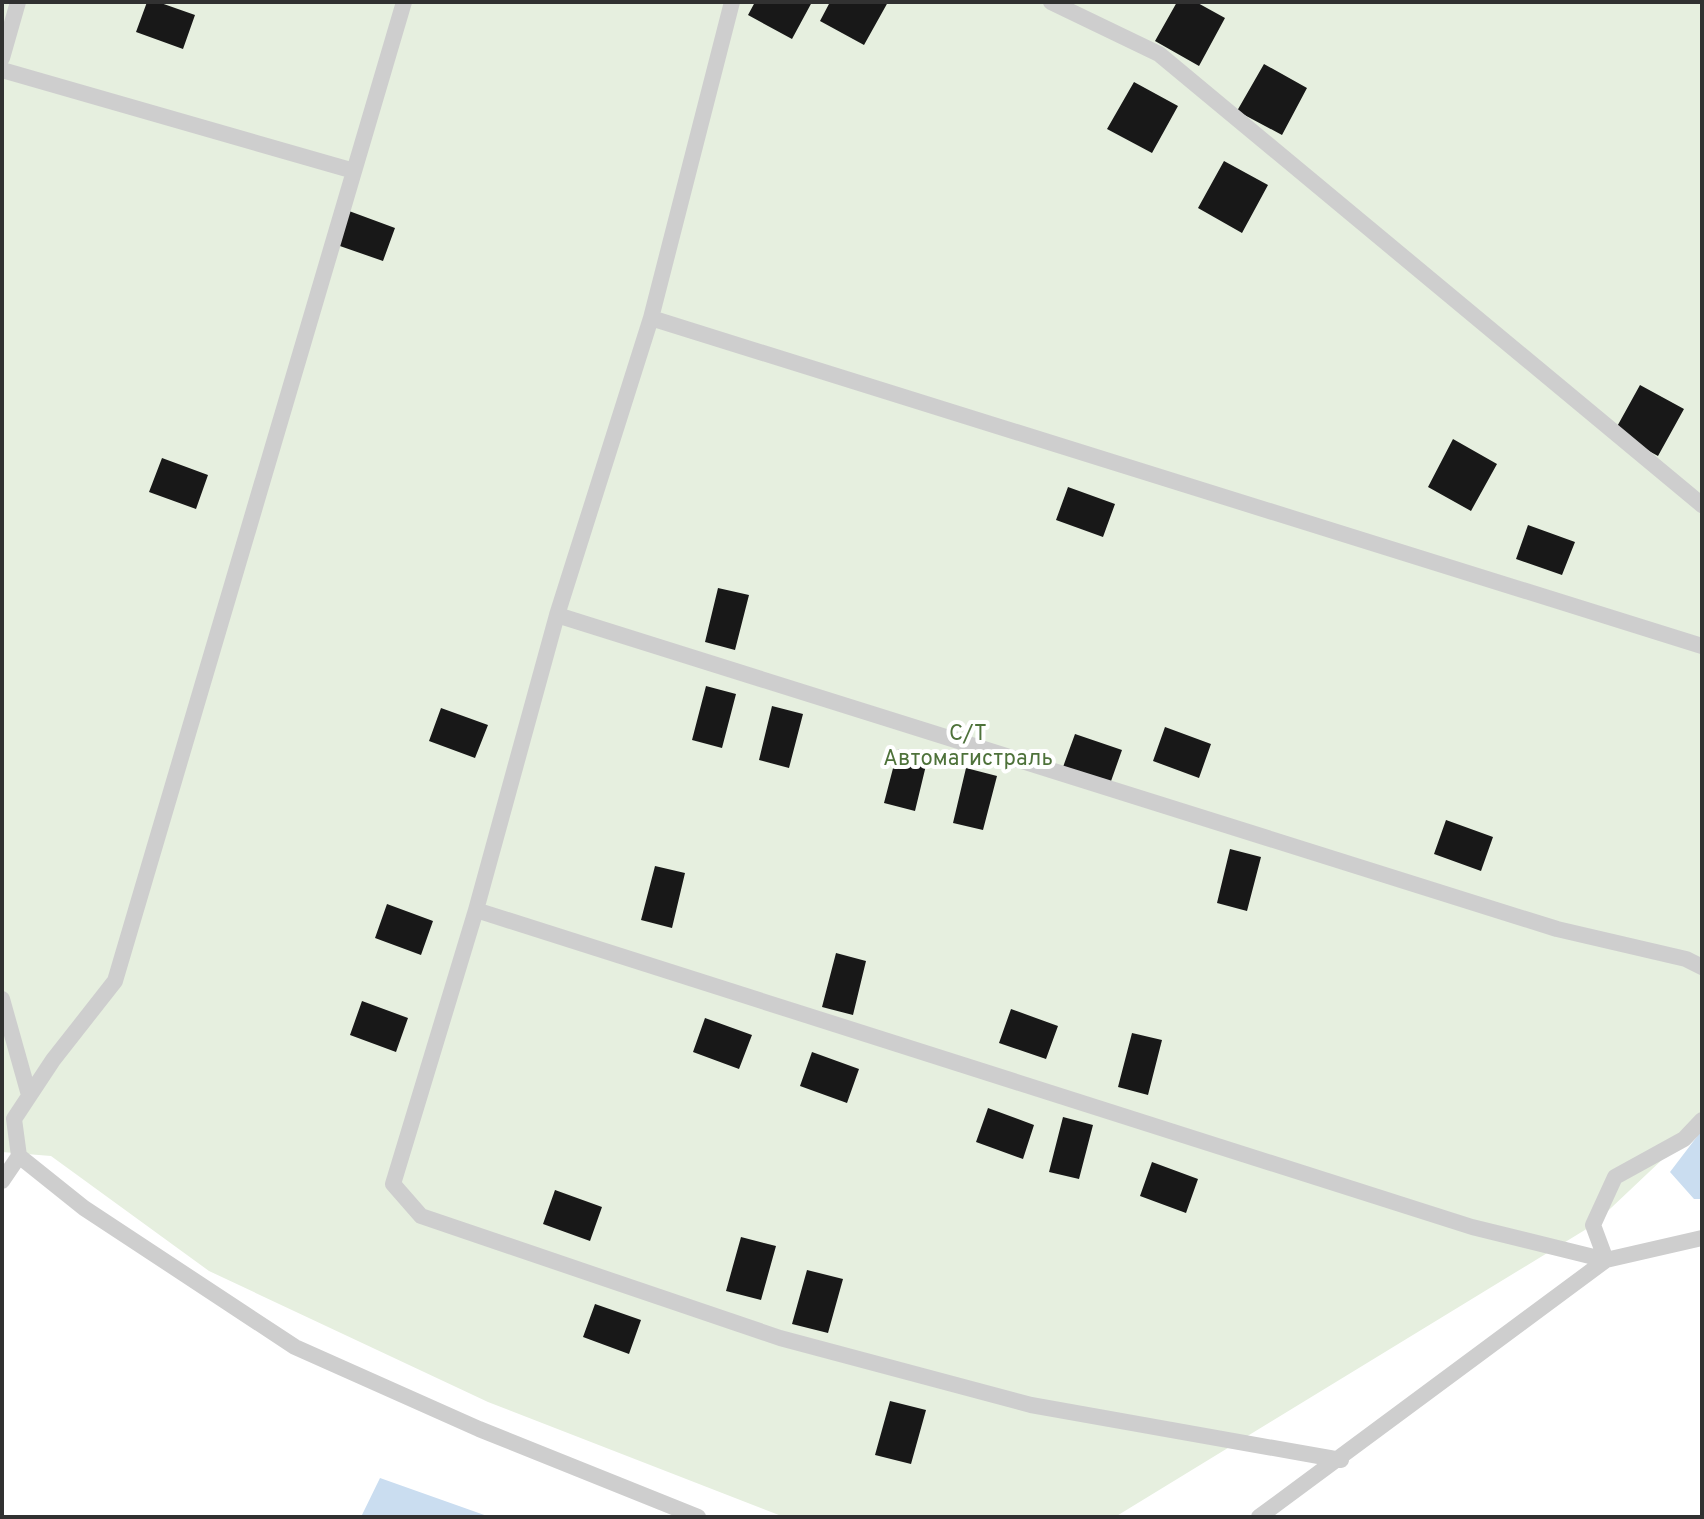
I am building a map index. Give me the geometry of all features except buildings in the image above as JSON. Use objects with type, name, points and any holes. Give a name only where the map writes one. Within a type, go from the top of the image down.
[{"type":"lane","points":[[2,58],[18,2]]},
{"type":"lane","points":[[2,1181],[19,1156],[14,1119],[115,981],[404,2]]},
{"type":"lane","points":[[732,2],[651,318],[557,615],[476,910],[393,1184],[421,1216],[780,1338],[1031,1405],[1341,1460]]},
{"type":"lane","points":[[1051,2],[1159,54],[1702,505]]},
{"type":"lane","points":[[2,70],[354,171]]},
{"type":"lane","points":[[651,318],[1702,646]]},
{"type":"lane","points":[[557,615],[1557,929],[1686,959],[1702,967]]},
{"type":"lane","points":[[476,910],[1472,1227],[1606,1260]]},
{"type":"lane","points":[[2,999],[29,1095]]},
{"type":"lane","points":[[1606,1260],[1593,1225],[1615,1177],[1684,1139],[1702,1120]]},
{"type":"lane","points":[[19,1156],[84,1208],[295,1347],[479,1429],[698,1517]]},
{"type":"lane","points":[[1259,1517],[1341,1460],[1606,1260],[1702,1238]]},
{"type":"green space","name":"С/Т Автомагистраль","points":[[2,2],[1702,2],[1702,1122],[1593,1225],[1115,1517],[784,1517],[488,1402],[209,1271],[51,1156],[2,1152]]},
{"type":"water","points":[[1702,1130],[1702,1199],[1694,1199],[1670,1172]]},
{"type":"water","points":[[380,1478],[490,1517],[361,1517]]}]
